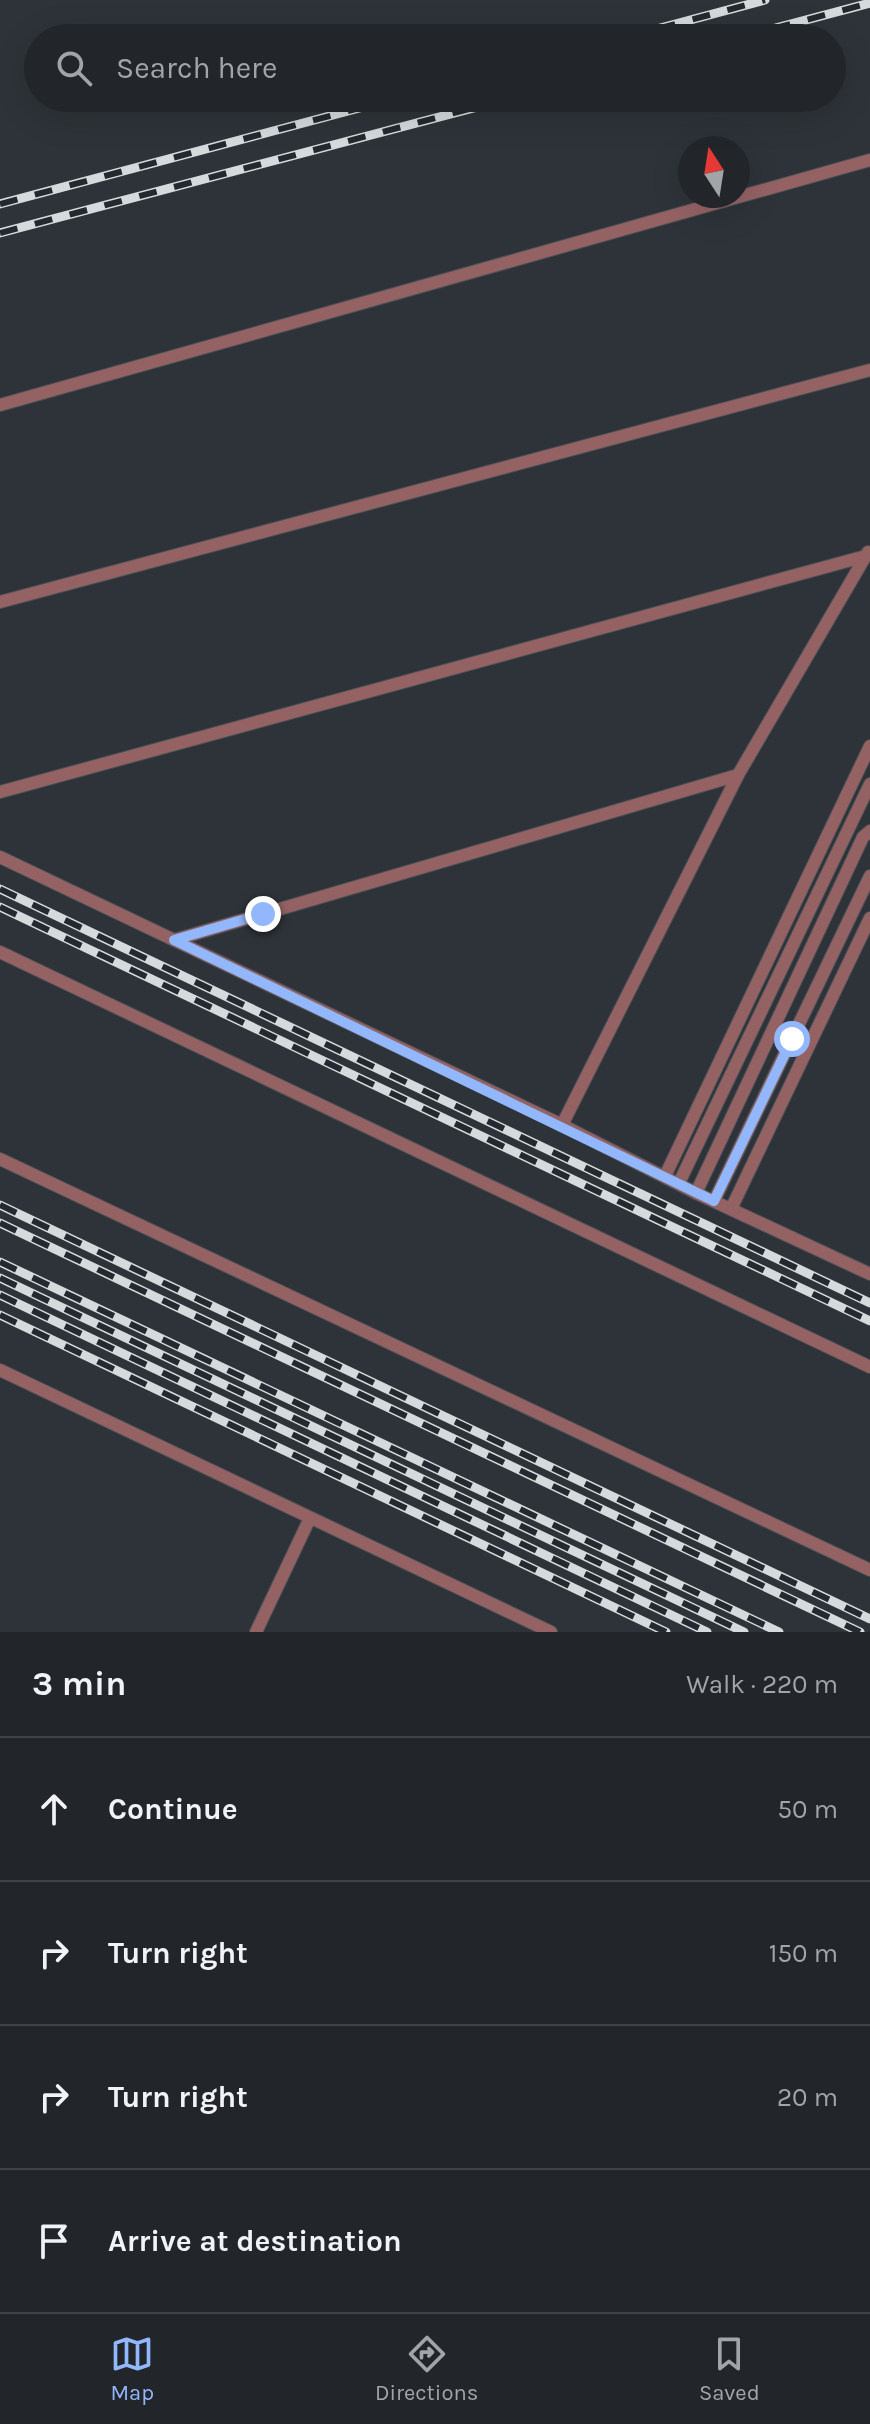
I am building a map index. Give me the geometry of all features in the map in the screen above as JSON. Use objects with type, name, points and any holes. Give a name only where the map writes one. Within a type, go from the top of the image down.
[{"type":"lane","points":[[0,405],[870,160]]},
{"type":"lane","points":[[0,602],[870,370]]},
{"type":"lane","points":[[562,1125],[738,775],[868,553]]},
{"type":"lane","points":[[0,792],[868,553]]},
{"type":"lane","points":[[665,1176],[870,746]]},
{"type":"lane","points":[[174,940],[738,775]]},
{"type":"lane","points":[[679,1183],[870,784]]},
{"type":"lane","points":[[848,831],[870,808]]},
{"type":"lane","points":[[696,1193],[863,837],[870,831]]},
{"type":"lane","points":[[0,857],[870,1274]]},
{"type":"lane","points":[[714,1201],[870,876]]},
{"type":"lane","points":[[731,1209],[870,918]]},
{"type":"lane","points":[[0,952],[870,1367]]},
{"type":"lane","points":[[0,1159],[870,1570]]},
{"type":"lane","points":[[0,1370],[551,1632]]},
{"type":"lane","points":[[256,1632],[310,1518]]},
{"type":"railway","points":[[675,24],[765,0]]},
{"type":"railway","points":[[791,24],[870,3]]},
{"type":"railway","points":[[0,204],[345,112]]},
{"type":"railway","points":[[0,233],[458,112]]},
{"type":"railway","points":[[0,889],[870,1303]]},
{"type":"railway","points":[[0,907],[870,1321]]},
{"type":"railway","points":[[0,1205],[870,1619]]},
{"type":"railway","points":[[0,1223],[860,1632]]},
{"type":"railway","points":[[0,1262],[779,1632]]},
{"type":"railway","points":[[0,1278],[744,1632]]},
{"type":"railway","points":[[0,1295],[707,1632]]},
{"type":"railway","points":[[0,1315],[666,1632]]},
{"type":"route","points":[[263,914],[174,940],[714,1201],[792,1039]]}]
